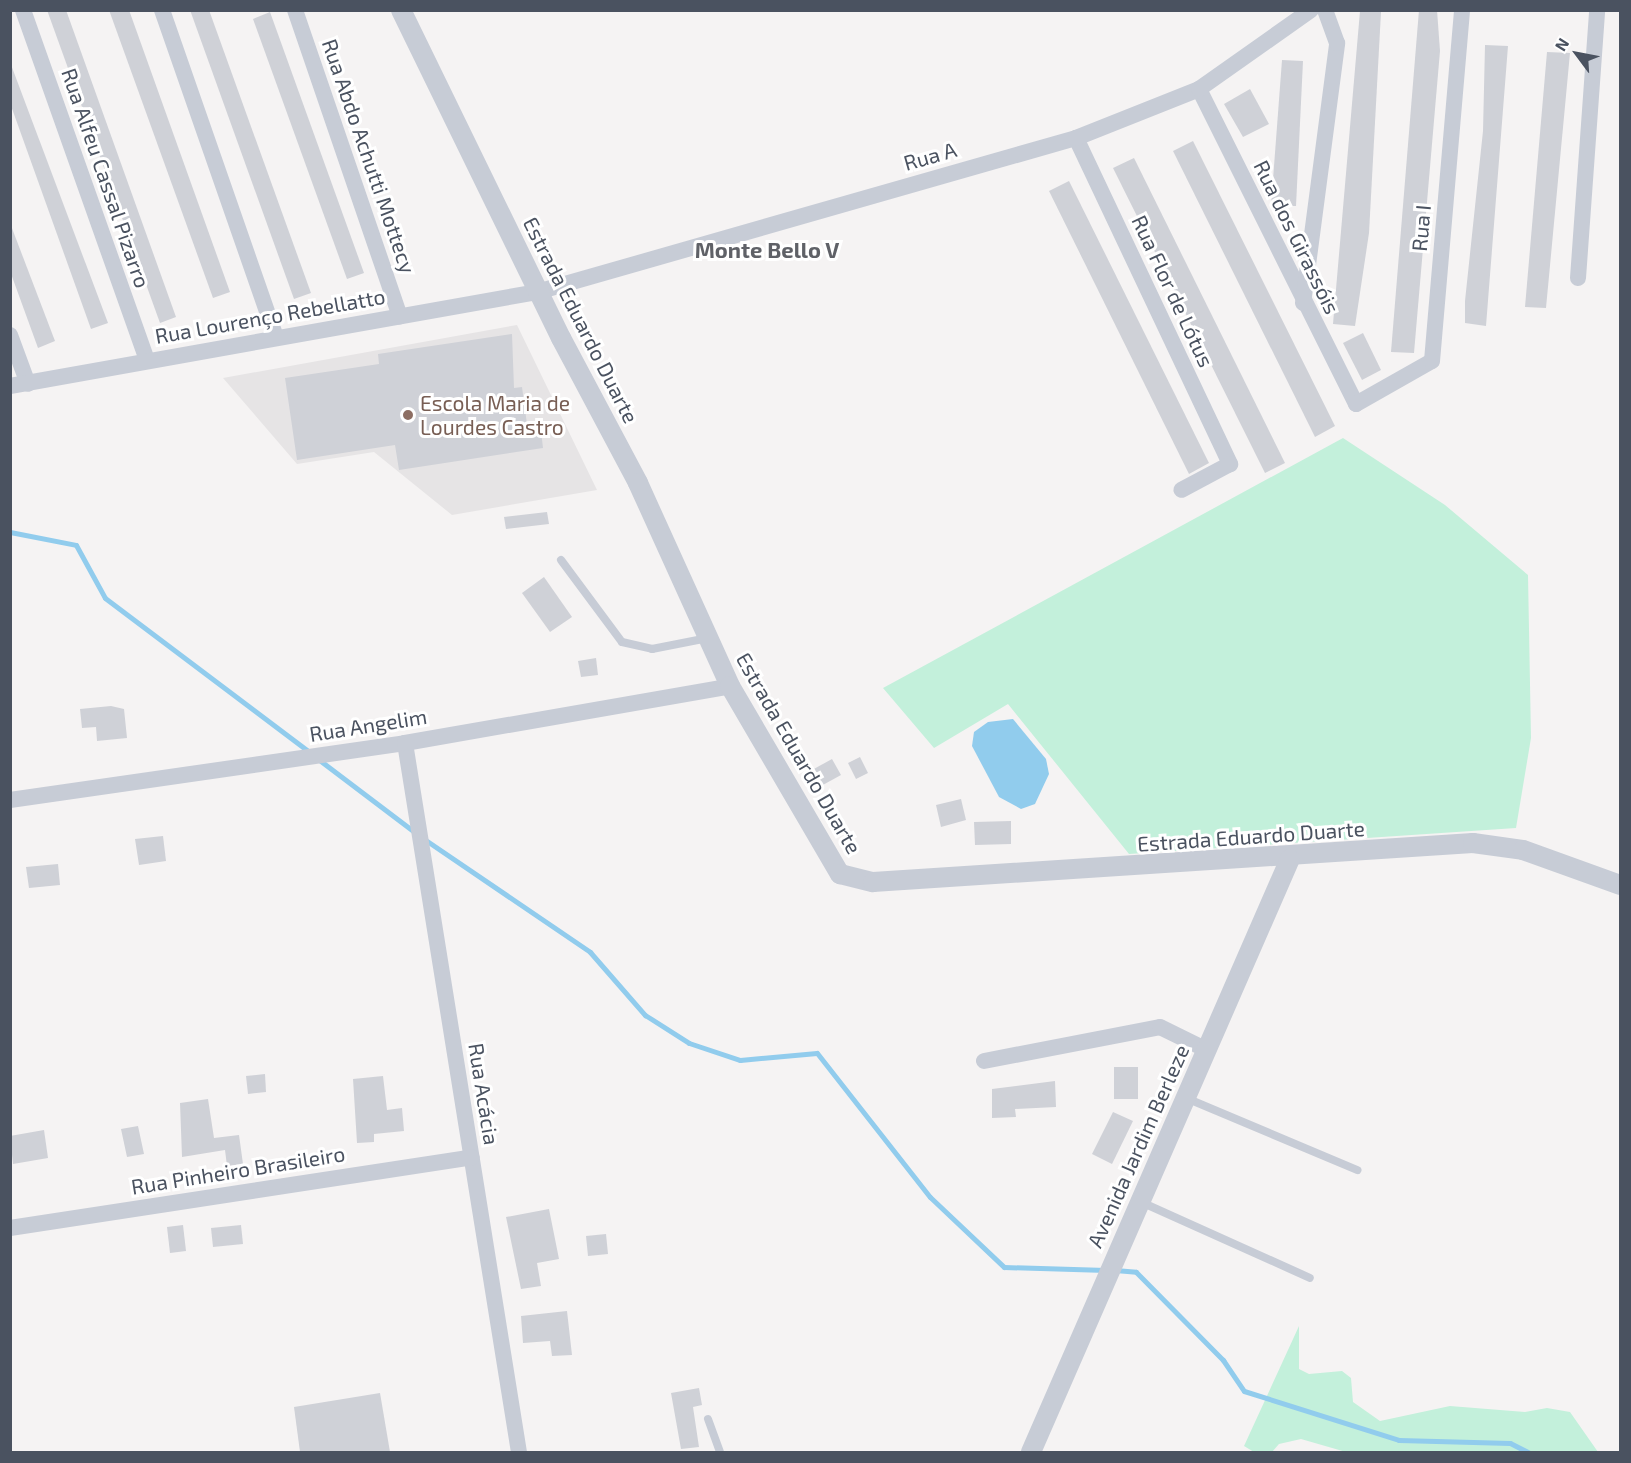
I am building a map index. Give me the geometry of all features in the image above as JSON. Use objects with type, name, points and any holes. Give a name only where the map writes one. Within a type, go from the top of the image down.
[{"type":"street","name":"Rua Alfeu Cassal Pizarro","points":[[23,10],[147,361]]},
{"type":"street","points":[[162,10],[276,337]]},
{"type":"street","name":"Rua Abdo Achutti Mottecy","points":[[295,10],[400,316]]},
{"type":"street","name":"Estrada Eduardo Duarte","points":[[402,10],[537,292],[638,483],[730,686],[840,874],[854,881],[1290,859],[1496,844],[1620,885]]},
{"type":"street","name":"Rua A","points":[[537,292],[1076,138],[1198,90],[1311,10]]},
{"type":"street","points":[[1304,303],[1337,43],[1325,10]]},
{"type":"street","name":"Rua I","points":[[1356,404],[1432,361],[1462,10]]},
{"type":"street","points":[[1578,278],[1597,10]]},
{"type":"street","name":"Rua dos Girassóis","points":[[1198,90],[1356,404]]},
{"type":"street","name":"Rua Flor de Lótus","points":[[1076,138],[1230,464],[1181,490]]},
{"type":"street","name":"Rua Lourenço Rebellatto","points":[[10,387],[276,337],[537,292]]},
{"type":"street","points":[[10,335],[28,384]]},
{"type":"street","name":"Rua Angelim","points":[[10,800],[405,743],[730,686]]},
{"type":"street","name":"Rua Acácia","points":[[405,743],[519,1452]]},
{"type":"street","name":"Avenida Jardim Berleze","points":[[1031,1452],[1290,859]]},
{"type":"street","points":[[984,1060],[1160,1027],[1207,1050]]},
{"type":"street","name":"Rua Pinheiro Brasileiro","points":[[10,1228],[472,1157]]},
{"type":"lane","points":[[561,560],[622,642],[652,650],[708,638]]},
{"type":"lane","points":[[1186,1098],[1358,1170]]},
{"type":"lane","points":[[1140,1202],[1310,1278]]},
{"type":"lane","points":[[708,1419],[720,1452]]},
{"type":"shaded area","name":"Escola Maria de Lourdes Castro","points":[[517,325],[597,490],[452,515],[374,452],[297,464],[223,378]]},
{"type":"green space","points":[[1343,438],[1445,505],[1528,575],[1531,738],[1516,828],[1129,854],[1008,704],[934,748],[883,688]]},
{"type":"green space","points":[[1299,1326],[1299,1369],[1309,1374],[1342,1371],[1351,1378],[1353,1402],[1380,1421],[1450,1406],[1525,1412],[1547,1408],[1570,1412],[1598,1452],[1346,1452],[1301,1439],[1279,1444],[1272,1452],[1254,1452],[1244,1446]]},
{"type":"water","points":[[1013,719],[1046,759],[1049,774],[1035,804],[1021,809],[999,797],[972,746],[974,732],[988,722]]},
{"type":"building","points":[[47,10],[66,10],[176,317],[160,323]]},
{"type":"building","points":[[109,10],[129,10],[230,292],[213,298]]},
{"type":"building","points":[[190,10],[209,10],[311,293],[294,299]]},
{"type":"building","points":[[1419,10],[1437,10],[1440,51],[1414,353],[1391,352]]},
{"type":"building","points":[[1360,11],[1381,12],[1369,233],[1355,326],[1333,324]]},
{"type":"building","points":[[270,12],[364,273],[347,279],[253,19]]},
{"type":"building","points":[[1485,45],[1508,46],[1486,326],[1465,323],[1465,301],[1483,131]]},
{"type":"building","points":[[1547,52],[1570,53],[1546,308],[1525,307]]},
{"type":"building","points":[[1282,60],[1303,61],[1296,206],[1271,206]]},
{"type":"building","points":[[10,62],[108,323],[91,329],[10,103]]},
{"type":"building","points":[[1250,89],[1269,124],[1243,137],[1224,104]]},
{"type":"building","points":[[1193,141],[1335,426],[1315,437],[1173,151]]},
{"type":"building","points":[[1134,158],[1285,463],[1265,473],[1113,168]]},
{"type":"building","points":[[1069,181],[1209,463],[1189,474],[1049,191]]},
{"type":"building","points":[[10,223],[55,341],[38,348],[10,271]]},
{"type":"building","points":[[1363,333],[1381,370],[1362,380],[1343,343]]},
{"type":"building","points":[[512,334],[514,388],[522,387],[527,424],[540,422],[543,448],[399,470],[395,445],[297,460],[285,378],[379,364],[378,354]]},
{"type":"building","points":[[547,512],[549,524],[506,529],[504,517]]},
{"type":"building","points":[[544,577],[572,617],[550,632],[522,593]]},
{"type":"building","points":[[596,658],[598,675],[581,677],[578,661]]},
{"type":"building","points":[[111,706],[124,709],[127,738],[97,741],[96,727],[82,728],[80,709]]},
{"type":"building","points":[[860,757],[868,773],[856,779],[848,763]]},
{"type":"building","points":[[832,759],[841,775],[821,786],[812,770]]},
{"type":"building","points":[[961,799],[966,820],[941,827],[936,805]]},
{"type":"building","points":[[1011,821],[1011,844],[975,845],[974,822]]},
{"type":"building","points":[[163,836],[166,861],[139,865],[135,839]]},
{"type":"building","points":[[58,864],[60,885],[29,888],[26,867]]},
{"type":"building","points":[[1114,1067],[1138,1067],[1138,1099],[1114,1099]]},
{"type":"building","points":[[265,1074],[266,1092],[248,1094],[246,1076]]},
{"type":"building","points":[[383,1076],[387,1110],[402,1108],[404,1131],[374,1134],[374,1142],[357,1143],[353,1079]]},
{"type":"building","points":[[1055,1081],[1056,1107],[1015,1109],[1016,1117],[992,1118],[992,1089]]},
{"type":"building","points":[[208,1099],[214,1138],[239,1135],[243,1164],[227,1166],[225,1150],[182,1157],[180,1103]]},
{"type":"building","points":[[1113,1112],[1133,1121],[1112,1164],[1092,1154]]},
{"type":"building","points":[[138,1126],[144,1154],[127,1157],[121,1129]]},
{"type":"building","points":[[44,1130],[48,1158],[13,1164],[10,1136]]},
{"type":"building","points":[[549,1209],[559,1259],[537,1263],[541,1286],[521,1289],[506,1217]]},
{"type":"building","points":[[183,1225],[186,1251],[170,1253],[167,1227]]},
{"type":"building","points":[[241,1225],[243,1244],[213,1247],[211,1228]]},
{"type":"building","points":[[606,1234],[608,1254],[588,1256],[586,1236]]},
{"type":"building","points":[[567,1311],[572,1355],[552,1356],[550,1341],[523,1343],[521,1316]]},
{"type":"building","points":[[699,1388],[702,1405],[693,1407],[699,1447],[681,1449],[671,1393]]},
{"type":"building","points":[[380,1393],[390,1452],[300,1452],[294,1407]]},
{"type":"waterway","points":[[10,532],[76,545],[105,598],[311,753]]},
{"type":"waterway","points":[[318,759],[416,833]]},
{"type":"waterway","points":[[424,839],[590,952],[645,1015],[689,1043],[740,1060],[817,1053],[930,1197],[1004,1267],[1106,1270]]},
{"type":"waterway","points":[[1115,1270],[1136,1272],[1223,1360],[1244,1391],[1399,1440],[1510,1443],[1528,1452]]},
{"type":"place","name":"Escola Maria de Lourdes Castro","points":[[408,415]]},
{"type":"district","name":"Monte Bello V","points":[[767,250]]}]
